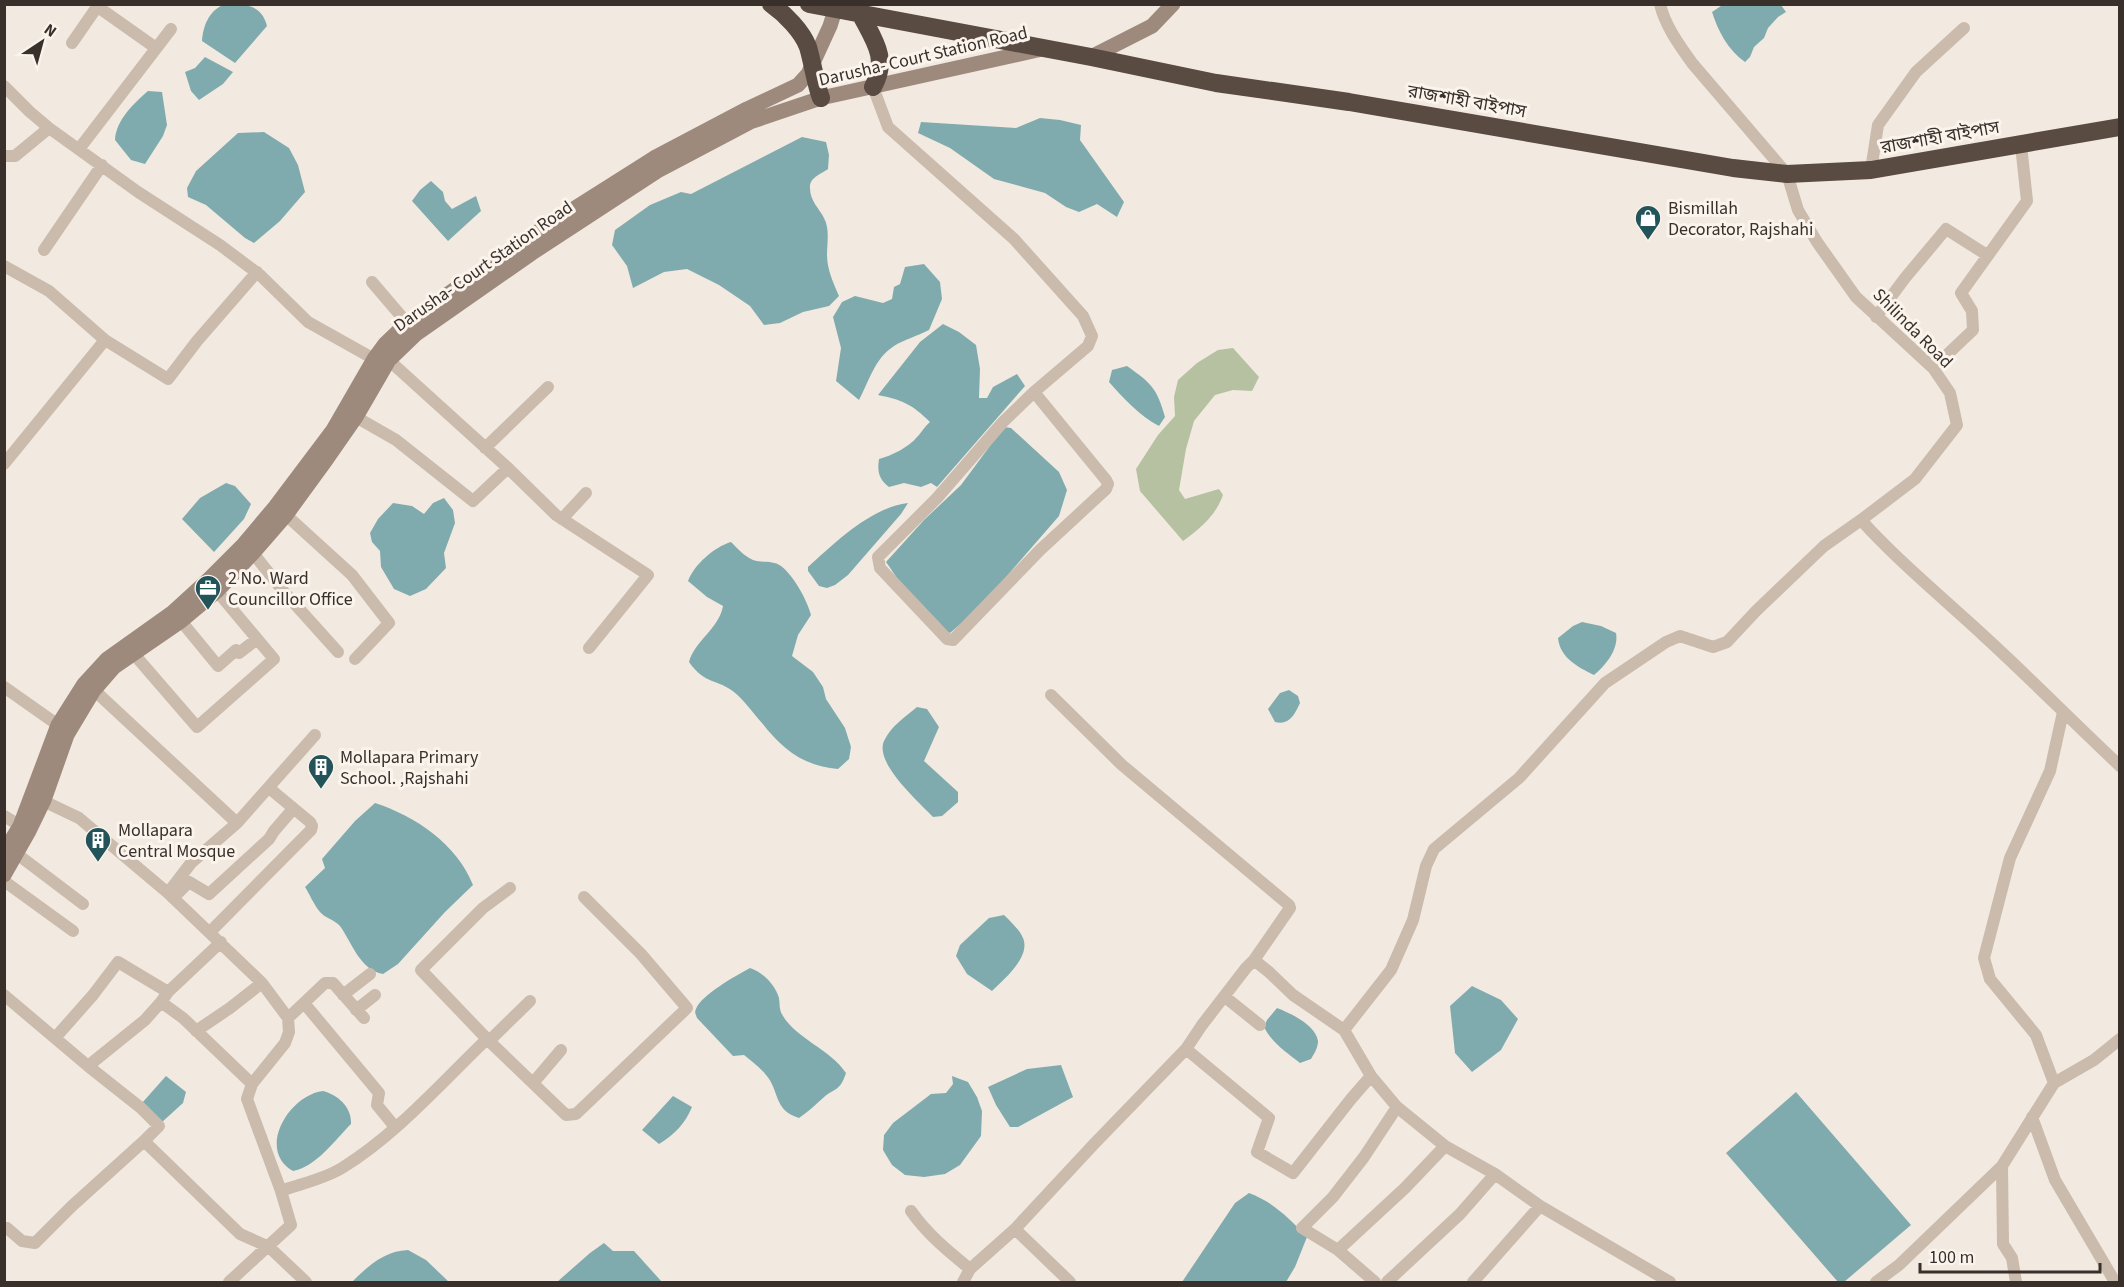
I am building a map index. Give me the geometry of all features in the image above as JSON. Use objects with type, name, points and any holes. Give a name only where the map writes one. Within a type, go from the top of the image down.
[{"type":"highway","points":[[771,4],[785,15],[807,45],[815,83],[821,98]]},
{"type":"highway","name":"রাজশাহী বাইপাস","points":[[809,4],[1216,83],[1348,102],[1679,159],[1787,174],[1870,170],[2120,127]]},
{"type":"highway","points":[[861,15],[881,64],[873,87]]},
{"type":"street","points":[[1091,57],[1152,26],[1173,4]]},
{"type":"street","points":[[1660,4],[1679,45],[1692,63],[1787,174]]},
{"type":"street","points":[[72,43],[98,6],[156,48]]},
{"type":"street","name":"Darusha- Court Station Road","points":[[37,798],[58,725],[84,684],[107,659],[212,586],[253,553],[286,515],[350,413],[380,357],[407,323],[526,239],[654,158],[805,80],[835,10]]},
{"type":"street","points":[[1870,170],[1878,125],[1916,72],[1964,28]]},
{"type":"street","points":[[79,149],[171,29]]},
{"type":"street","name":"Darusha- Court Station Road","points":[[380,357],[659,170],[750,122],[821,98],[1044,49]]},
{"type":"street","points":[[4,86],[49,128],[138,192],[257,272],[308,322],[380,357],[508,468],[562,519],[648,575],[589,648]]},
{"type":"street","points":[[873,87],[888,127],[1014,239],[1083,316],[1092,336],[1088,346],[1034,392],[1003,422],[937,498],[878,557],[880,568],[947,639],[953,640],[1040,550],[1106,489],[1108,484],[1034,392]]},
{"type":"street","points":[[4,156],[15,156],[49,128]]},
{"type":"street","points":[[1932,368],[1973,330],[1972,311],[1961,293],[2027,201],[2020,145]]},
{"type":"street","points":[[44,250],[102,165]]},
{"type":"street","name":"Shilinda Road","points":[[1787,174],[1798,210],[1817,242],[1856,297],[1932,368],[1950,393],[1957,425],[1915,479],[1861,520]]},
{"type":"street","points":[[1876,317],[1946,229],[1987,255]]},
{"type":"street","points":[[4,266],[49,291],[105,340],[168,379],[197,341],[257,272]]},
{"type":"street","points":[[372,282],[407,323]]},
{"type":"street","points":[[4,464],[105,340]]},
{"type":"street","points":[[485,448],[548,387]]},
{"type":"street","name":"Darusha- Court Station Road","points":[[4,875],[11,853],[25,829],[67,735],[94,690],[114,667],[181,621],[212,586],[350,413]]},
{"type":"street","points":[[350,413],[396,440],[473,501],[508,468]]},
{"type":"street","points":[[562,519],[586,493]]},
{"type":"street","points":[[286,515],[352,575],[390,623],[355,658]]},
{"type":"street","points":[[1344,1030],[1391,970],[1413,920],[1426,866],[1434,849],[1519,777],[1605,683],[1666,642],[1680,636],[1713,647],[1727,642],[1824,546],[1861,520],[1888,550],[2032,680],[2120,766]]},
{"type":"street","points":[[253,553],[284,592],[338,652]]},
{"type":"street","points":[[133,653],[197,727],[274,659],[212,586]]},
{"type":"street","points":[[181,621],[218,666],[236,650],[239,653],[257,639]]},
{"type":"street","points":[[4,687],[58,725]]},
{"type":"street","points":[[94,690],[237,823]]},
{"type":"street","points":[[963,1282],[970,1269],[1015,1229],[1186,1049],[1202,1024],[1254,960],[1290,908],[1122,765],[1052,695]]},
{"type":"street","points":[[2054,1083],[2036,1035],[1990,979],[1984,958],[2010,858],[2050,771],[2063,712]]},
{"type":"street","points":[[171,896],[191,863],[237,823],[315,735]]},
{"type":"street","points":[[210,932],[312,826],[269,788]]},
{"type":"street","points":[[37,798],[79,818],[171,896],[262,983],[288,1018],[290,1032],[285,1043],[252,1084],[247,1099],[291,1225],[229,1282]]},
{"type":"street","points":[[171,896],[189,882],[209,894],[269,839],[293,809]]},
{"type":"street","points":[[4,816],[25,829]]},
{"type":"street","points":[[11,853],[83,903]]},
{"type":"street","points":[[4,881],[73,931]]},
{"type":"street","points":[[510,888],[483,908],[421,970],[488,1040],[566,1115],[576,1114],[687,1008],[641,954],[584,897]]},
{"type":"street","points":[[88,1066],[145,1020],[164,997],[221,942]]},
{"type":"street","points":[[1254,960],[1293,994],[1344,1030],[1371,1076],[1397,1107],[1445,1146],[1496,1174],[1539,1206],[1670,1282]]},
{"type":"street","points":[[55,1038],[93,995],[118,962],[164,997],[252,1084]]},
{"type":"street","points":[[343,995],[370,974]]},
{"type":"street","points":[[196,1031],[262,983]]},
{"type":"street","points":[[288,1018],[325,983],[333,983],[360,1014],[375,995]]},
{"type":"street","points":[[4,995],[141,1108],[159,1126],[35,1243],[22,1241],[7,1228]]},
{"type":"street","points":[[1225,997],[1260,1025]]},
{"type":"street","points":[[281,1191],[340,1169],[395,1127],[530,1001]]},
{"type":"street","points":[[304,1003],[380,1093],[377,1105],[395,1127]]},
{"type":"street","points":[[1876,1282],[1899,1265],[2002,1166],[2054,1083],[2094,1060],[2120,1039]]},
{"type":"street","points":[[1186,1049],[1269,1118],[1257,1152],[1293,1173],[1371,1076]]},
{"type":"street","points":[[533,1083],[561,1050]]},
{"type":"street","points":[[1375,1282],[1338,1250],[1302,1228],[1333,1197],[1364,1157],[1397,1107]]},
{"type":"street","points":[[2032,1117],[2055,1180],[2115,1282]]},
{"type":"street","points":[[144,1141],[240,1234],[269,1247],[306,1282]]},
{"type":"street","points":[[1338,1250],[1405,1188],[1445,1146]]},
{"type":"street","points":[[2002,1166],[2002,1244],[2012,1258],[2016,1282]]},
{"type":"street","points":[[1387,1282],[1460,1214],[1496,1174]]},
{"type":"street","points":[[1473,1282],[1539,1206]]},
{"type":"street","points":[[911,1211],[929,1234],[970,1269]]},
{"type":"street","points":[[1015,1229],[1070,1282]]},
{"type":"green space","points":[[1233,348],[1259,377],[1252,391],[1233,390],[1215,395],[1194,421],[1186,449],[1179,490],[1185,499],[1219,489],[1223,495],[1207,521],[1183,541],[1140,491],[1136,469],[1158,435],[1175,416],[1174,397],[1178,380],[1197,363],[1218,350]]},
{"type":"water","points":[[1724,4],[1781,5],[1786,12],[1768,28],[1764,38],[1754,47],[1745,62],[1729,46],[1714,19],[1712,12]]},
{"type":"water","points":[[223,5],[244,5],[256,9],[264,18],[267,26],[235,63],[202,41],[208,20],[214,11]]},
{"type":"water","points":[[205,57],[233,72],[223,84],[199,100],[191,91],[185,72],[195,68]]},
{"type":"water","points":[[148,91],[162,92],[167,125],[163,136],[145,164],[131,160],[115,140],[122,119]]},
{"type":"water","points":[[1040,118],[1081,125],[1080,140],[1124,202],[1117,217],[1097,204],[1079,212],[1066,207],[1045,193],[994,179],[950,148],[918,133],[921,122],[1016,128]]},
{"type":"water","points":[[264,132],[289,148],[298,165],[305,192],[280,221],[254,243],[206,205],[188,197],[187,188],[196,171],[238,133]]},
{"type":"water","points":[[802,137],[826,142],[829,155],[828,169],[813,179],[810,193],[826,222],[828,266],[839,296],[829,306],[803,312],[780,323],[764,325],[750,306],[719,285],[687,269],[664,272],[633,288],[627,266],[612,245],[615,230],[650,205],[681,192],[691,194]]},
{"type":"water","points":[[431,181],[443,192],[445,201],[452,209],[476,196],[481,211],[448,241],[412,201]]},
{"type":"water","points":[[924,264],[940,282],[942,299],[929,330],[887,351],[873,370],[859,400],[836,381],[841,348],[833,317],[842,302],[855,296],[883,303],[892,299],[894,287],[900,284],[905,267]]},
{"type":"water","points":[[943,324],[959,332],[976,345],[980,369],[979,398],[987,398],[993,387],[1017,374],[1025,386],[937,487],[931,483],[921,487],[904,483],[889,487],[879,475],[879,459],[909,444],[930,422],[906,404],[878,395],[920,342]]},
{"type":"water","points":[[1127,366],[1142,377],[1156,393],[1165,417],[1159,426],[1139,412],[1109,382],[1112,370]]},
{"type":"water","points":[[1004,427],[1011,428],[1059,472],[1067,490],[1059,516],[979,608],[950,633],[940,628],[922,612],[886,562],[924,520],[961,485]]},
{"type":"water","points":[[226,483],[235,486],[251,504],[244,519],[214,552],[182,519],[200,498]]},
{"type":"water","points":[[444,498],[453,510],[455,523],[444,553],[446,568],[426,589],[410,596],[394,589],[381,567],[380,551],[372,542],[370,533],[378,519],[393,503],[412,506],[424,514],[433,503]]},
{"type":"water","points":[[908,503],[848,575],[835,585],[827,588],[819,586],[808,571],[808,567],[842,537],[867,519],[894,506]]},
{"type":"water","points":[[731,542],[753,560],[775,563],[786,570],[806,602],[811,615],[798,635],[792,656],[813,672],[823,687],[826,699],[845,728],[851,747],[849,759],[838,769],[815,764],[786,749],[734,692],[701,675],[689,662],[696,647],[717,621],[723,606],[707,597],[688,581],[705,557]]},
{"type":"water","points":[[1582,622],[1601,626],[1616,633],[1614,651],[1594,675],[1571,661],[1559,645],[1558,638]]},
{"type":"water","points":[[1289,690],[1298,696],[1300,703],[1288,721],[1275,722],[1268,709],[1280,693]]},
{"type":"water","points":[[917,707],[927,709],[939,727],[924,761],[958,792],[958,802],[942,816],[933,817],[900,782],[885,760],[884,741],[890,731]]},
{"type":"water","points":[[375,803],[419,824],[446,844],[466,870],[473,885],[398,964],[383,974],[362,962],[340,926],[320,912],[305,887],[325,868],[322,859],[355,821]]},
{"type":"water","points":[[1004,915],[1023,938],[1023,953],[1015,967],[992,991],[967,974],[956,956],[960,945],[989,918]]},
{"type":"water","points":[[750,968],[764,976],[771,984],[779,998],[780,1010],[789,1024],[831,1057],[846,1073],[839,1087],[799,1118],[791,1115],[781,1105],[770,1081],[761,1069],[744,1055],[733,1056],[695,1014],[699,1004],[712,992]]},
{"type":"water","points":[[1472,986],[1501,1000],[1518,1019],[1501,1050],[1472,1072],[1455,1053],[1450,1006]]},
{"type":"water","points":[[1277,1008],[1302,1020],[1313,1030],[1318,1041],[1311,1059],[1300,1063],[1267,1033],[1264,1027]]},
{"type":"water","points":[[1061,1065],[1073,1097],[1018,1127],[1010,1127],[988,1087],[1027,1069]]},
{"type":"water","points":[[166,1076],[186,1092],[183,1103],[161,1123],[142,1103]]},
{"type":"water","points":[[952,1076],[968,1082],[977,1097],[982,1111],[981,1136],[960,1165],[945,1174],[924,1177],[905,1175],[892,1165],[883,1150],[884,1135],[893,1123],[931,1094],[946,1093],[953,1084]]},
{"type":"water","points":[[323,1091],[334,1095],[347,1107],[351,1124],[317,1159],[293,1171],[282,1162],[277,1150],[277,1138],[281,1125],[299,1102]]},
{"type":"water","points":[[1796,1092],[1911,1225],[1844,1282],[1838,1282],[1726,1153]]},
{"type":"water","points":[[673,1096],[692,1107],[686,1119],[670,1137],[659,1144],[642,1130]]},
{"type":"water","points":[[1249,1193],[1280,1211],[1307,1237],[1295,1267],[1286,1282],[1182,1282],[1235,1203]]},
{"type":"water","points":[[604,1243],[613,1251],[634,1251],[662,1282],[557,1282]]},
{"type":"water","points":[[408,1250],[426,1260],[449,1282],[352,1282],[370,1265],[384,1256]]},
{"type":"place","name":"Bismillah Decorator, Rajshahi","points":[[1648,241]]},
{"type":"place","name":"2 No. Ward Councillor Office","points":[[208,611]]},
{"type":"place","name":"Mollapara Primary School. ,Rajshahi","points":[[321,790]]},
{"type":"place","name":"Mollapara Central Mosque","points":[[98,863]]}]
